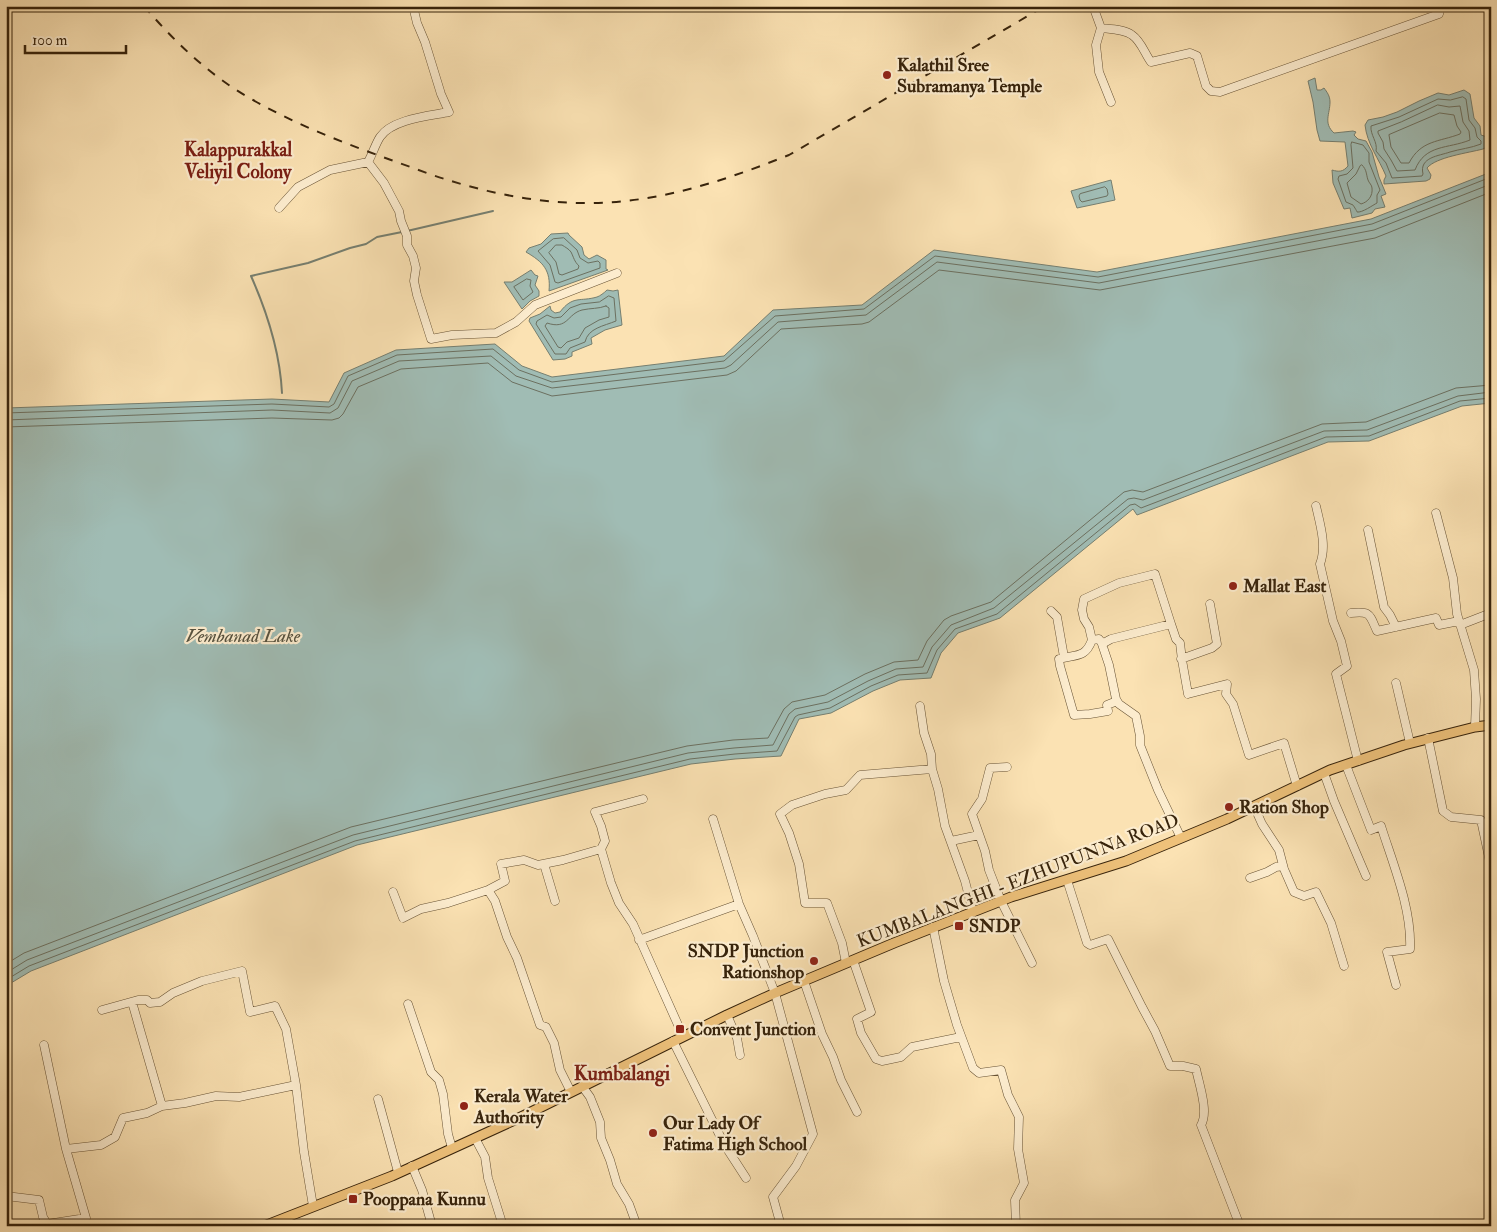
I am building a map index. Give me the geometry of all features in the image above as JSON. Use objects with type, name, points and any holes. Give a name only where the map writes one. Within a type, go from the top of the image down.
[{"type":"main road","name":"KUMBALANGHI - EZHUPUNNA ROAD","points":[[264,1226],[398,1172],[475,1138],[727,1015],[933,927],[1001,901],[1126,861],[1254,806],[1324,773],[1358,760],[1428,738],[1475,727],[1491,726]]},
{"type":"street","points":[[368,162],[382,135],[395,124],[449,112],[441,94],[413,6]]},
{"type":"street","points":[[1093,6],[1101,28],[1096,45],[1099,72],[1111,102]]},
{"type":"street","points":[[1101,28],[1132,34],[1151,62],[1190,53],[1197,56],[1206,86],[1211,91],[1220,92],[1439,14],[1441,6]]},
{"type":"street","points":[[279,208],[298,187],[330,170],[368,162]]},
{"type":"street","points":[[368,162],[384,183],[399,211],[407,245],[413,256],[416,268],[414,281],[417,295],[431,339],[452,335],[496,333],[516,322],[535,305],[617,273]]},
{"type":"street","points":[[1316,506],[1322,533],[1323,556],[1320,564],[1346,666],[1336,674],[1358,760]]},
{"type":"street","points":[[1436,513],[1453,578],[1457,614],[1474,670],[1475,727]]},
{"type":"street","points":[[1368,530],[1384,607],[1396,627]]},
{"type":"street","points":[[1118,701],[1107,705],[1108,711],[1074,714],[1059,659],[1085,654],[1089,648],[1092,640],[1082,610],[1084,600],[1119,583],[1155,574],[1176,639],[1180,643],[1188,694],[1227,684],[1226,694],[1233,704],[1249,755],[1284,743],[1297,786]]},
{"type":"street","points":[[1182,659],[1212,648],[1217,644],[1210,604]]},
{"type":"street","points":[[1051,611],[1057,617],[1064,658]]},
{"type":"street","points":[[1351,613],[1364,612],[1370,615],[1377,631],[1436,618],[1439,625],[1472,621],[1491,612]]},
{"type":"street","points":[[1103,646],[1102,644],[1111,639],[1171,624]]},
{"type":"street","points":[[1092,640],[1099,639],[1103,646],[1116,699],[1136,716],[1140,745],[1158,790],[1181,838]]},
{"type":"street","points":[[1396,683],[1410,743]]},
{"type":"street","points":[[920,706],[924,733],[931,754],[932,769],[945,826],[966,881],[973,912]]},
{"type":"street","points":[[1428,738],[1443,811],[1451,817],[1481,820],[1491,867]]},
{"type":"street","points":[[1346,765],[1371,830],[1381,826],[1408,916],[1410,949],[1387,952],[1396,985]]},
{"type":"street","points":[[1007,767],[990,768],[982,799],[972,814],[985,850],[989,870],[1001,901],[1032,963]]},
{"type":"street","points":[[932,769],[860,775],[846,790],[825,794],[792,805],[780,814],[789,833],[799,864],[805,903],[827,903],[872,1012],[857,1019],[876,1059],[882,1062],[901,1057],[912,1048],[961,1037]]},
{"type":"street","points":[[1324,773],[1366,876]]},
{"type":"street","points":[[393,892],[403,918],[421,909],[448,903],[488,890],[505,881],[500,864],[524,860],[538,865],[601,849],[605,842],[596,812],[643,799]]},
{"type":"street","points":[[1254,806],[1262,824],[1279,850],[1283,866],[1294,892],[1304,896],[1316,892],[1331,923],[1344,966]]},
{"type":"street","points":[[713,818],[739,904],[775,993],[813,1134],[796,1166],[772,1197],[781,1226]]},
{"type":"street","points":[[951,841],[980,835]]},
{"type":"street","points":[[601,849],[618,903],[632,924],[682,1036]]},
{"type":"street","points":[[544,864],[555,901]]},
{"type":"street","points":[[1250,878],[1283,866]]},
{"type":"street","points":[[1067,880],[1087,943],[1090,945],[1108,939],[1155,1031],[1170,1066],[1196,1069],[1203,1099],[1204,1121],[1201,1125],[1240,1226]]},
{"type":"street","points":[[488,890],[495,901],[507,937],[517,958],[540,1025],[546,1027],[554,1043],[560,1070],[571,1092]]},
{"type":"street","points":[[639,940],[739,904]]},
{"type":"street","points":[[933,927],[944,981],[961,1037],[973,1068],[979,1073],[1001,1070],[1008,1095],[1020,1117],[1018,1149],[1024,1183],[1015,1200],[1016,1226]]},
{"type":"street","points":[[102,1010],[138,1000],[147,1000],[150,1003],[160,1002],[173,993],[202,981],[242,971],[250,1012],[275,1006],[286,1029],[313,1206]]},
{"type":"street","points":[[804,981],[822,1034],[857,1112]]},
{"type":"street","points":[[132,1002],[162,1106]]},
{"type":"street","points":[[408,1004],[431,1072],[439,1080],[452,1148]]},
{"type":"street","points":[[727,1015],[737,1038],[740,1055]]},
{"type":"street","points":[[673,1041],[724,1144],[746,1178]]},
{"type":"street","points":[[6,1196],[39,1200],[43,1217],[48,1224],[86,1218],[66,1149],[44,1045]]},
{"type":"street","points":[[66,1149],[101,1145],[115,1138],[122,1118],[147,1113],[162,1106],[216,1096],[239,1097],[296,1085]]},
{"type":"street","points":[[582,1086],[590,1097],[600,1122],[601,1138],[617,1184],[629,1204],[637,1226]]},
{"type":"street","points":[[378,1099],[398,1172]]},
{"type":"street","points":[[475,1138],[485,1157],[488,1178],[504,1226]]},
{"type":"street","points":[[412,1166],[422,1190],[432,1226]]},
{"type":"water","points":[[1315,78],[1317,90],[1324,88],[1329,98],[1328,122],[1334,133],[1356,132],[1354,135],[1358,139],[1366,141],[1372,152],[1386,194],[1381,196],[1385,207],[1375,209],[1372,213],[1352,218],[1350,208],[1344,209],[1333,183],[1332,170],[1341,171],[1348,166],[1345,142],[1320,141],[1308,81]]},
{"type":"water","points":[[1464,90],[1470,94],[1474,118],[1480,126],[1481,135],[1487,137],[1487,147],[1445,158],[1431,164],[1427,168],[1431,175],[1430,179],[1426,181],[1384,184],[1386,176],[1366,132],[1365,125],[1368,120],[1397,112],[1438,93],[1449,95]]},
{"type":"water","name":"Vembanad Lake","points":[[1491,172],[1491,403],[1462,406],[1369,441],[1328,442],[1137,515],[1133,509],[1000,618],[958,633],[941,653],[931,678],[900,680],[873,691],[831,713],[799,719],[781,756],[691,764],[357,845],[31,971],[6,986],[6,408],[272,399],[329,402],[344,373],[396,350],[495,344],[522,366],[552,377],[724,356],[773,310],[862,305],[934,250],[1097,272],[1371,219]]},
{"type":"water","points":[[1111,180],[1115,200],[1077,208],[1071,191]]},
{"type":"water","points":[[568,233],[582,247],[584,255],[589,259],[597,255],[606,260],[606,269],[608,270],[549,291],[549,277],[545,267],[526,252],[529,248],[541,244],[551,234]]},
{"type":"water","points":[[531,270],[538,276],[535,285],[539,291],[539,296],[522,309],[504,282],[512,282]]},
{"type":"water","points":[[607,290],[618,290],[622,325],[605,330],[591,338],[592,344],[572,352],[572,356],[553,360],[529,321],[530,318],[540,314],[550,306],[551,310],[555,313],[560,312],[573,301],[597,297]]},
{"type":"waterway","points":[[407,231],[493,211]]},
{"type":"waterway","points":[[282,393],[276,348],[251,276],[308,263],[366,244],[377,237],[402,232]]},
{"type":"railway","points":[[144,6],[204,66],[246,96],[281,115],[354,146],[444,179],[503,194],[575,203],[619,202],[669,194],[742,173],[789,155],[1045,6]]},
{"type":"place","name":"Kalathil Sree Subramanya Temple","points":[[887,75]]},
{"type":"place","name":"Mallat East","points":[[1233,586]]},
{"type":"place","name":"Ration Shop","points":[[1229,807]]},
{"type":"place","name":"SNDP","points":[[959,926]]},
{"type":"place","name":"SNDP Junction Rationshop","points":[[814,961]]},
{"type":"place","name":"Convent Junction","points":[[680,1029]]},
{"type":"place","name":"Kerala Water Authority","points":[[464,1106]]},
{"type":"place","name":"Our Lady Of Fatima High School","points":[[653,1133]]},
{"type":"place","name":"Pooppana Kunnu","points":[[353,1199]]},
{"type":"district","name":"Kalappurakkal Veliyil Colony","points":[[238,161]]},
{"type":"district","name":"Kumbalangi","points":[[622,1073]]}]
